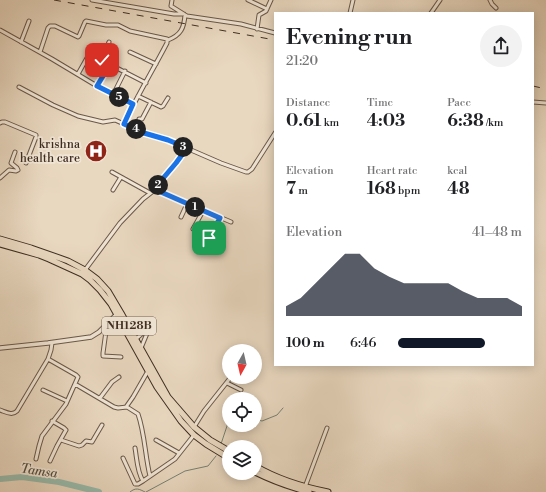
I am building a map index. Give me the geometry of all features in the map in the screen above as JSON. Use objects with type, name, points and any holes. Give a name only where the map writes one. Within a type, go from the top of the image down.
[{"type":"highway","name":"NH128B","points":[[0,239],[51,255],[85,270],[97,279],[108,291],[148,371],[163,397],[181,421],[194,435],[222,454]]},
{"type":"highway","name":"NH128B","points":[[0,244],[39,255],[82,274],[90,280],[119,313],[136,339],[155,376],[168,396],[194,427],[210,440],[222,447]]},
{"type":"highway","points":[[262,469],[305,487],[328,492]]},
{"type":"highway","points":[[262,475],[290,487],[309,492]]},
{"type":"street","points":[[92,0],[236,23],[274,33]]},
{"type":"street","points":[[172,0],[171,6],[184,15]]},
{"type":"street","points":[[248,0],[267,10]]},
{"type":"street","points":[[257,29],[259,14],[264,13],[267,10],[271,0]]},
{"type":"street","points":[[350,12],[353,0]]},
{"type":"street","points":[[433,12],[440,0]]},
{"type":"street","points":[[490,0],[496,8]]},
{"type":"street","points":[[124,124],[133,104],[146,83],[168,40],[176,37],[181,30],[184,24],[184,15]]},
{"type":"street","points":[[21,42],[29,21]]},
{"type":"street","points":[[40,52],[49,26],[53,25],[78,37],[84,22],[86,21],[118,25],[130,31],[166,38],[168,40]]},
{"type":"street","points":[[0,30],[113,95],[133,104]]},
{"type":"street","points":[[109,42],[102,61],[109,66],[112,65],[125,71],[146,83]]},
{"type":"street","points":[[130,52],[156,64]]},
{"type":"street","points":[[78,74],[87,58]]},
{"type":"street","points":[[97,86],[109,66]]},
{"type":"street","points":[[113,95],[125,71]]},
{"type":"street","points":[[19,87],[52,105],[78,116],[102,122],[115,120],[144,133],[168,140],[221,163],[248,172],[252,169],[274,135]]},
{"type":"street","points":[[138,96],[162,107],[168,98]]},
{"type":"street","points":[[139,119],[142,119],[151,102]]},
{"type":"street","points":[[534,102],[546,103]]},
{"type":"street","points":[[0,123],[5,122],[36,135],[26,163]]},
{"type":"street","points":[[85,270],[120,223],[154,189],[187,148]]},
{"type":"street","points":[[0,178],[9,170],[18,170],[11,164],[16,152]]},
{"type":"street","points":[[112,172],[150,193]]},
{"type":"street","points":[[113,190],[120,177]]},
{"type":"street","points":[[154,189],[231,222]]},
{"type":"street","points":[[181,217],[187,204]]},
{"type":"street","points":[[193,229],[203,211]]},
{"type":"street","points":[[209,238],[220,218]]},
{"type":"street","points":[[0,348],[85,339],[99,332],[119,313]]},
{"type":"street","points":[[107,324],[103,355],[121,357]]},
{"type":"street","points":[[136,339],[148,331],[141,348]]},
{"type":"street","points":[[0,410],[15,413],[48,359],[51,352],[52,343]]},
{"type":"street","points":[[36,459],[44,433],[67,401],[78,377],[48,359]]},
{"type":"street","points":[[126,407],[148,371]]},
{"type":"street","points":[[100,398],[112,382],[119,377]]},
{"type":"street","points":[[75,384],[117,408],[126,407],[137,413],[145,442],[150,476]]},
{"type":"street","points":[[194,427],[226,384]]},
{"type":"street","points":[[229,384],[241,390]]},
{"type":"street","points":[[43,390],[67,401]]},
{"type":"street","points":[[50,461],[66,430],[52,421]]},
{"type":"street","points":[[60,440],[79,446],[86,441],[92,442],[102,426]]},
{"type":"street","points":[[305,487],[327,428]]},
{"type":"street","points":[[123,458],[135,484],[138,484],[172,462],[194,435]]},
{"type":"street","points":[[156,440],[179,453]]},
{"type":"street","points":[[135,448],[137,463],[143,481]]},
{"type":"waterway","points":[[262,421],[277,415],[283,408]]},
{"type":"waterway","points":[[221,444],[225,432]]},
{"type":"waterway","points":[[146,492],[185,471],[208,466],[216,456]]},
{"type":"waterway","name":"Tamsa","points":[[0,479],[22,477],[59,482],[99,492]]},
{"type":"waterway","points":[[130,492],[134,489],[145,492]]},
{"type":"railway","points":[[54,0],[274,40]]},
{"type":"railway","points":[[534,86],[546,89]]},
{"type":"place","name":"krishna health care","points":[[96,151]]},
{"type":"route","points":[[102,60],[102,62],[109,66],[97,86],[133,104],[124,124],[144,133],[159,136],[187,148],[183,155],[154,189],[220,218],[209,238]]}]
